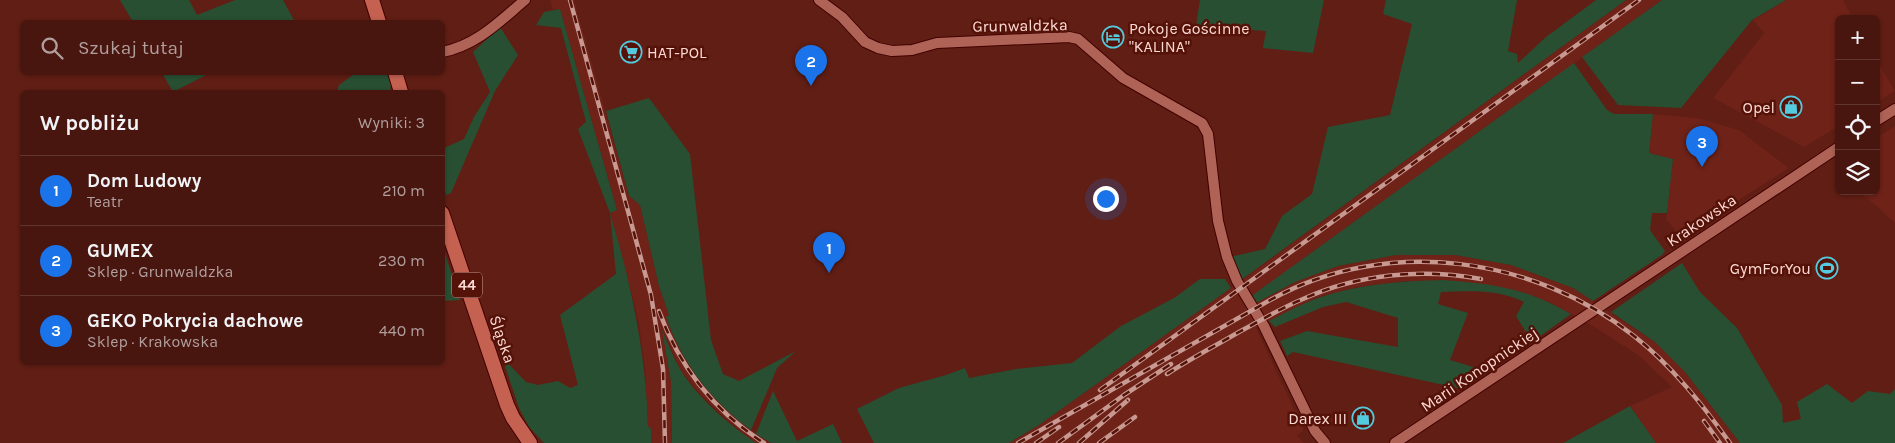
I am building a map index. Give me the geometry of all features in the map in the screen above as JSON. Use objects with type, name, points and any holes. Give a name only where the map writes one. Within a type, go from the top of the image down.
[{"type":"main road","points":[[372,0],[378,20]]},
{"type":"main road","points":[[395,75],[400,90]]},
{"type":"main road","name":"Śląska","points":[[445,222],[507,405],[513,418],[530,443]]},
{"type":"street","points":[[445,51],[459,48],[476,40],[525,0]]},
{"type":"street","name":"Grunwaldzka","points":[[819,0],[842,17],[865,42],[878,48],[892,51],[912,50],[937,43],[1069,37],[1078,39],[1123,78],[1202,123],[1208,134],[1218,221],[1227,257],[1237,281],[1264,326],[1315,430]]},
{"type":"street","points":[[1880,118],[1895,109]]},
{"type":"street","name":"Krakowska","points":[[1580,319],[1835,150]]},
{"type":"street","name":"Marii Konopnickiej","points":[[1395,443],[1580,319]]},
{"type":"street","points":[[1315,430],[1318,443]]},
{"type":"street","points":[[1315,430],[1325,443]]},
{"type":"shaded area","points":[[550,0],[574,0],[629,196],[640,205],[659,286],[669,315],[667,316],[682,354],[699,380],[722,406],[751,430],[771,443],[756,443],[727,420],[699,393],[680,369],[663,332],[671,382],[672,443],[651,443],[639,324],[610,213],[617,209],[560,9],[553,10]]},
{"type":"shaded area","points":[[1626,0],[1662,0],[1251,297],[1256,303],[1295,282],[1338,266],[1396,255],[1455,255],[1511,265],[1573,288],[1655,342],[1685,372],[1740,443],[1656,443],[1630,406],[1672,387],[1638,355],[1596,328],[1551,303],[1523,292],[1406,281],[1357,287],[1316,298],[1256,328],[1303,428],[1303,431],[1297,435],[1304,443],[1009,443],[1039,425],[1231,288]]},
{"type":"shaded area","points":[[1786,0],[1843,0],[1851,15],[1835,15],[1835,128],[1804,147],[1713,98],[1764,33],[1753,20]]},
{"type":"shaded area","points":[[1880,66],[1895,91],[1880,100]]},
{"type":"shaded area","points":[[1653,114],[1697,118],[1739,130],[1789,168],[1681,237],[1666,219],[1673,159],[1649,153]]},
{"type":"shaded area","points":[[1895,126],[1895,223],[1864,195],[1880,195],[1880,135]]},
{"type":"green space","points":[[120,0],[189,0],[197,15],[235,0],[283,0],[294,20],[132,20]]},
{"type":"green space","points":[[1200,0],[1324,0],[1313,53],[1263,48],[1266,31],[1196,26]]},
{"type":"green space","points":[[1386,0],[1517,0],[1508,51],[1517,54],[1518,63],[1546,37],[1596,0],[1626,0],[1241,280],[1230,257],[1265,249],[1282,216],[1312,194],[1328,127],[1390,115],[1412,24],[1383,14]]},
{"type":"green space","points":[[1662,0],[1786,0],[1752,20],[1681,108],[1618,105],[1582,57]]},
{"type":"green space","points":[[560,9],[617,210],[610,213],[578,129],[586,122],[561,28],[536,25],[544,12]]},
{"type":"green space","points":[[500,27],[518,55],[495,91],[451,193],[446,195],[445,148],[464,139],[474,117],[490,92],[473,52]]},
{"type":"green space","points":[[1574,63],[1607,110],[1614,114],[1653,114],[1649,153],[1673,159],[1667,213],[1652,213],[1650,230],[1665,251],[1662,255],[1593,301],[1573,288],[1511,265],[1455,255],[1396,255],[1338,266],[1295,282],[1256,303],[1250,297]]},
{"type":"green space","points":[[163,75],[206,75],[177,90],[172,90]]},
{"type":"green space","points":[[353,75],[388,75],[391,84],[390,90],[338,90],[339,85]]},
{"type":"green space","points":[[649,98],[690,154],[711,340],[723,374],[739,381],[796,351],[777,368],[751,430],[723,407],[700,380],[680,350],[666,317],[669,315],[659,286],[640,205],[629,196],[606,111]]},
{"type":"green space","points":[[610,213],[625,265],[641,345],[651,443],[544,443],[529,427],[519,408],[502,357],[526,382],[538,385],[558,381],[570,388],[578,385],[560,315],[616,274]]},
{"type":"green space","points":[[445,253],[460,300],[445,301]]},
{"type":"green space","points":[[1682,263],[1700,292],[1737,328],[1782,405],[1783,423],[1801,419],[1797,402],[1827,384],[1852,403],[1868,391],[1890,394],[1895,389],[1895,443],[1740,443],[1685,372],[1655,342],[1611,312]]},
{"type":"green space","points":[[1200,279],[1225,279],[1231,288],[1039,425],[1009,443],[874,443],[857,409],[899,388],[965,368],[969,378],[1016,369],[1072,363],[1121,326],[1174,298]]},
{"type":"green space","points":[[1443,280],[1478,283],[1509,289],[1539,298],[1571,314],[1532,342],[1516,316],[1524,302],[1494,293],[1473,291],[1441,292],[1438,304],[1468,313],[1450,360],[1486,371],[1462,389],[1293,352],[1287,356],[1280,341],[1307,331],[1398,347],[1398,318],[1346,302],[1323,307],[1275,327],[1269,321],[1312,300],[1348,289],[1395,282]]},
{"type":"green space","points":[[662,330],[687,380],[724,419],[756,443],[672,443],[671,382]]},
{"type":"green space","points":[[773,391],[797,441],[833,424],[842,443],[771,443],[756,434]]},
{"type":"green space","points":[[1630,406],[1656,443],[1563,443],[1565,442]]},
{"type":"railway","points":[[570,0],[651,295],[663,369],[665,443]]},
{"type":"railway","points":[[1100,390],[1639,0]]},
{"type":"railway","points":[[1018,443],[1272,299],[1316,279],[1363,267],[1410,262],[1458,264],[1505,273],[1551,288],[1594,309],[1634,336],[1661,360],[1709,414],[1730,443]]},
{"type":"railway","points":[[1167,374],[1287,306],[1346,284],[1368,279],[1413,274],[1436,274],[1481,279]]},
{"type":"railway","points":[[659,311],[677,350],[700,386],[729,417],[764,443]]},
{"type":"railway","points":[[1058,443],[1124,395],[1171,364]]},
{"type":"railway","points":[[1079,443],[1128,400]]},
{"type":"railway","points":[[1099,443],[1135,417]]},
{"type":"railway","points":[[1704,421],[1720,443]]},
{"type":"railway","points":[[1036,443],[1059,427]]},
{"type":"place","name":"Pokoje Gościnne \"KALINA\"","points":[[1113,37]]},
{"type":"place","name":"HAT-POL","points":[[631,52]]},
{"type":"place","name":"GUMEX","points":[[811,86]]},
{"type":"place","name":"Opel","points":[[1791,107]]},
{"type":"place","name":"GEKO Pokrycia dachowe","points":[[1702,167]]},
{"type":"place","name":"GymForYou","points":[[1827,268]]},
{"type":"place","name":"Dom Ludowy","points":[[829,273]]},
{"type":"place","name":"Darex III","points":[[1363,418]]}]
